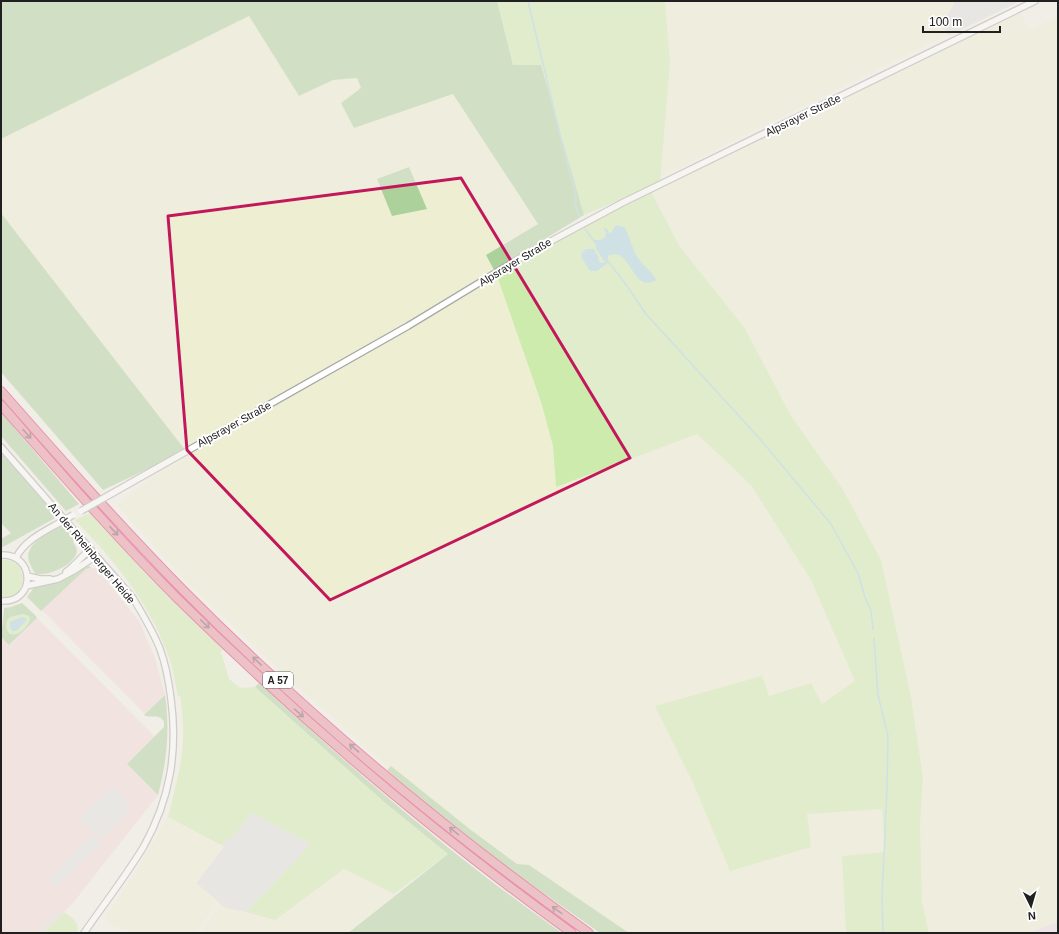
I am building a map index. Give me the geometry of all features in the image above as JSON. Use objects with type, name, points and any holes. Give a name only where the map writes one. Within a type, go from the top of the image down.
[{"type":"highway","name":"A 57","points":[[1,391],[97,498],[183,590],[263,667],[390,780],[495,864],[589,933]]},
{"type":"highway","name":"A 57","points":[[1,405],[80,494],[178,598],[292,707],[368,773],[488,872],[572,933]]},
{"type":"street","name":"Alpsrayer Straße","points":[[16,558],[22,548],[30,541],[59,523],[408,326],[556,238],[618,205],[1035,1]]},
{"type":"street","name":"An der Rheinberger Heide","points":[[1,447],[133,598],[148,623],[161,650],[169,683],[174,731],[173,755],[168,786],[156,819],[131,867],[84,933]]},
{"type":"street","points":[[27,576],[34,579],[44,579],[62,575],[90,549]]},
{"type":"street","points":[[1,555],[8,555],[16,558],[22,564],[27,576],[26,586],[23,593],[15,599],[1,601]]},
{"type":"street","points":[[26,586],[58,579],[96,556]]},
{"type":"highlighted area","points":[[461,178],[630,458],[330,600],[187,450],[168,216]]},
{"type":"shaded area","points":[[953,1],[1020,1],[948,36],[942,23],[954,4]]},
{"type":"shaded area","points":[[96,568],[139,621],[155,658],[165,695],[145,714],[42,610],[86,569]]},
{"type":"shaded area","points":[[37,618],[155,737],[127,764],[158,795],[72,904],[43,933],[1,933],[1,637],[10,645]]},
{"type":"shaded area","points":[[113,786],[130,804],[126,808],[129,811],[100,839],[80,818]]},
{"type":"shaded area","points":[[252,813],[310,844],[246,912],[225,908],[196,883],[224,847],[221,845],[227,838],[230,840]]},
{"type":"shaded area","points":[[92,835],[101,844],[57,887],[48,878]]},
{"type":"shaded area","points":[[58,911],[60,914],[41,933],[36,933]]},
{"type":"shaded area","points":[[1058,921],[1058,933],[1029,933]]},
{"type":"green space","points":[[1,1],[497,1],[513,65],[541,65],[584,215],[494,270],[486,255],[538,224],[453,94],[354,128],[341,103],[361,88],[357,78],[333,80],[299,96],[249,16],[1,139]]},
{"type":"green space","points":[[497,1],[665,1],[670,63],[660,183],[584,215],[541,65],[513,65]]},
{"type":"green space","points":[[665,1],[953,1],[954,4],[942,23],[947,35],[661,177],[670,63]]},
{"type":"green space","points":[[1020,13],[1030,30],[1058,16],[1058,921],[1029,933],[929,933],[922,902],[920,826],[923,778],[911,697],[842,488],[791,416],[744,327],[680,247],[652,193]]},
{"type":"green space","points":[[249,16],[299,96],[333,80],[357,78],[361,88],[354,128],[453,94],[538,224],[486,255],[494,270],[491,276],[496,273],[541,402],[553,446],[556,487],[697,434],[751,485],[811,580],[855,681],[822,704],[811,683],[769,696],[672,702],[655,706],[693,783],[807,814],[883,809],[885,852],[842,856],[846,933],[629,933],[529,865],[517,864],[471,830],[391,766],[389,768],[286,676],[189,585],[117,505],[186,451],[1,213],[1,139]]},
{"type":"green space","points":[[409,167],[427,209],[392,216],[377,179]]},
{"type":"green space","points":[[650,190],[680,247],[744,327],[791,416],[842,488],[881,560],[911,697],[923,778],[920,826],[922,902],[929,933],[846,933],[842,856],[885,852],[882,809],[807,814],[811,847],[730,871],[693,783],[655,706],[762,676],[769,696],[811,683],[822,704],[855,681],[811,580],[751,485],[697,434],[556,487],[553,446],[541,402],[496,273]]},
{"type":"green space","points":[[1,213],[186,451],[103,490],[1,372]]},
{"type":"green space","points":[[1,412],[79,504],[66,511],[1,436]]},
{"type":"green space","points":[[1,453],[57,517],[1,548],[1,539],[11,533],[1,523]]},
{"type":"green space","points":[[90,513],[145,573],[223,650],[220,653],[222,655],[229,679],[240,688],[255,687],[383,801],[448,854],[394,894],[344,869],[275,920],[246,912],[310,844],[252,813],[230,840],[227,839],[221,845],[168,817],[182,750],[183,723],[180,696],[178,696],[169,657],[151,616],[115,565],[75,520]]},
{"type":"green space","points":[[62,525],[75,540],[73,542],[77,551],[75,556],[72,561],[61,568],[48,573],[36,574],[30,564],[28,557],[29,551],[38,540]]},
{"type":"green space","points":[[1,560],[10,561],[17,565],[23,578],[22,586],[18,592],[11,597],[1,598]]},
{"type":"green space","points":[[88,565],[91,568],[86,569],[41,611],[27,597],[35,586],[63,580]]},
{"type":"green space","points":[[22,603],[37,618],[9,645],[1,637],[4,608]],"holes":[[[23,614],[29,616],[30,620],[22,631],[13,635],[7,631],[6,623],[10,617]]]},
{"type":"green space","points":[[23,614],[29,616],[30,621],[16,634],[10,634],[6,628],[7,621],[10,617]]},
{"type":"green space","points":[[259,683],[406,813],[483,875],[562,933],[348,933],[448,854],[383,801],[255,687]]},
{"type":"green space","points":[[165,695],[167,708],[167,745],[164,770],[158,795],[127,764],[164,727],[164,722],[162,719],[144,715]]},
{"type":"green space","points":[[391,766],[471,830],[517,864],[529,865],[629,933],[600,933],[512,871],[426,803],[387,770]]},
{"type":"green space","points":[[168,817],[224,847],[196,883],[218,901],[217,903],[196,933],[133,933],[110,925],[105,918],[132,878]]},
{"type":"green space","points":[[344,869],[396,895],[346,933],[200,933],[219,904],[225,908],[275,920]]},
{"type":"green space","points":[[64,912],[72,918],[78,926],[77,933],[43,933]]},
{"type":"water","points":[[616,225],[624,227],[638,258],[653,274],[656,280],[648,283],[642,281],[636,276],[627,262],[616,254],[608,256],[608,263],[597,271],[590,271],[581,257],[582,252],[586,249],[594,249],[598,256],[599,262],[605,262],[596,249],[596,244],[593,240],[605,238],[606,233],[604,228],[606,228],[610,234]]},
{"type":"water","points":[[22,617],[26,618],[26,621],[16,631],[12,631],[10,622]]},
{"type":"waterway","points":[[528,1],[575,191],[575,203],[579,216]]},
{"type":"waterway","points":[[585,229],[597,245]]},
{"type":"waterway","points":[[608,261],[646,314],[760,439],[831,524],[858,573],[871,611],[873,630]]},
{"type":"waterway","points":[[874,638],[878,695],[888,736],[882,899],[883,933]]}]
